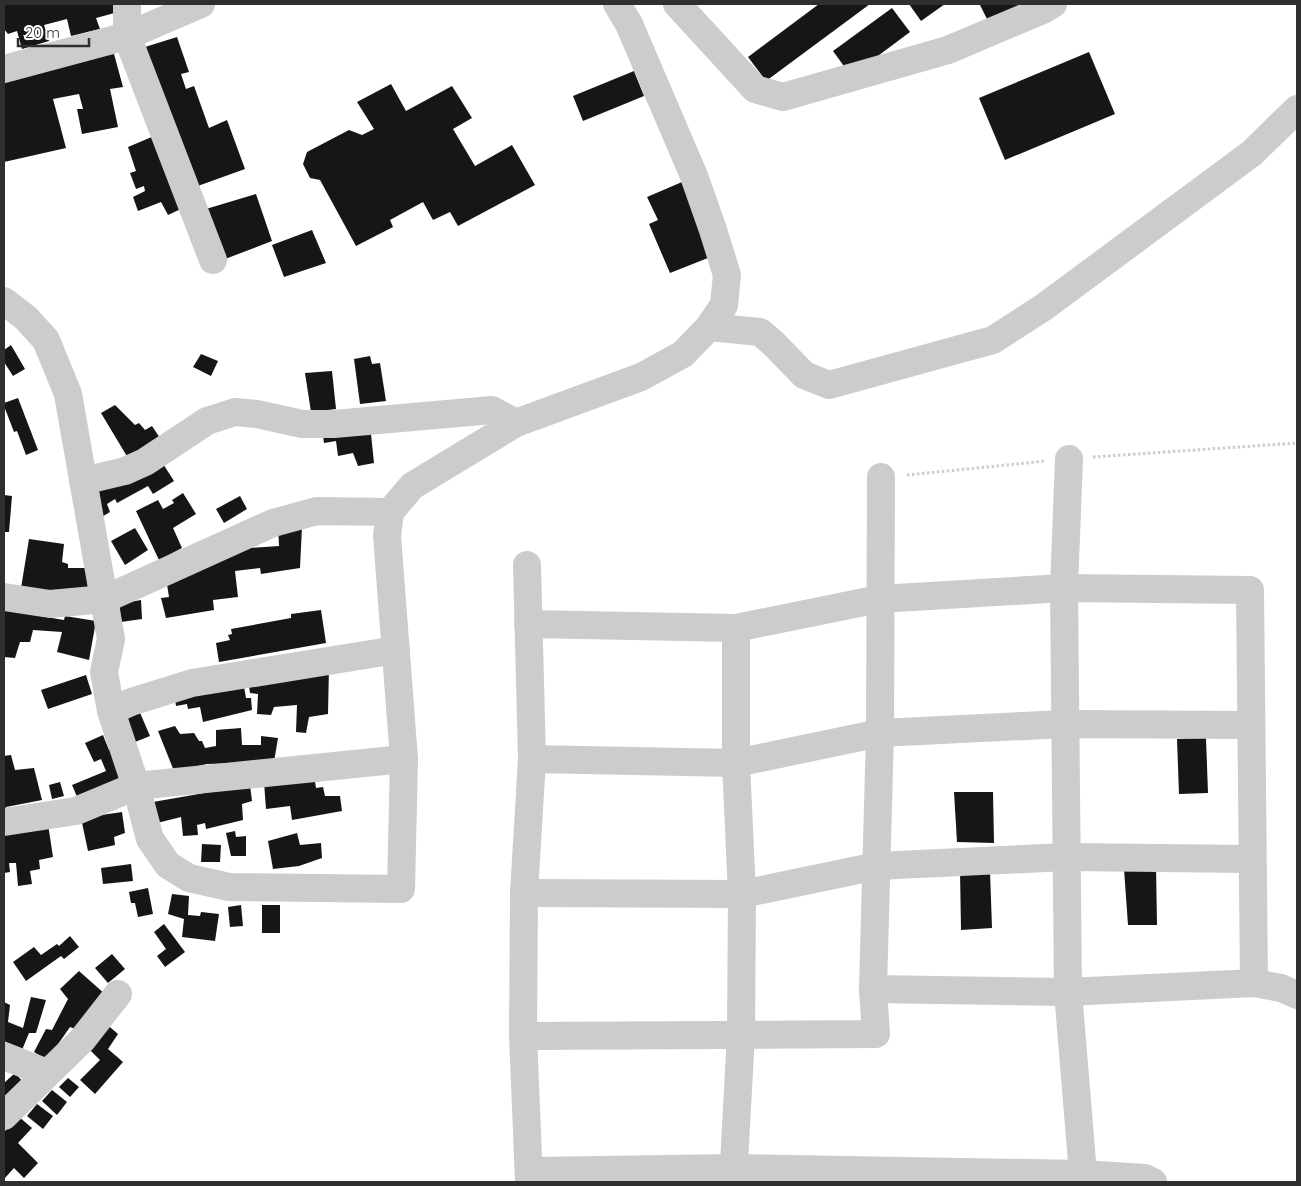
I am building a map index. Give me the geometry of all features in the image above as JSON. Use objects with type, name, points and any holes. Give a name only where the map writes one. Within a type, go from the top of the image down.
[{"type":"street","points":[[127,4],[127,36],[213,260]]},
{"type":"street","points":[[4,69],[127,36],[201,4]]},
{"type":"street","points":[[4,300],[26,318],[46,340],[68,394],[111,639],[104,672],[112,711],[136,786],[150,839],[168,865],[189,878],[229,887],[401,889],[404,759],[387,536],[390,512],[412,486],[516,423],[641,377],[683,354],[710,327],[724,305],[727,275],[694,176],[629,24],[617,4]]},
{"type":"street","points":[[677,4],[754,89],[783,97],[948,50],[1053,4]]},
{"type":"street","points":[[710,327],[760,332],[804,374],[829,385],[993,340],[1044,307],[1252,153],[1297,109]]},
{"type":"street","points":[[82,481],[125,471],[146,462],[207,420],[235,412],[257,414],[302,424],[334,424],[492,410],[516,423]]},
{"type":"street","points":[[1069,458],[1064,588],[1068,992],[1083,1174]]},
{"type":"street","points":[[523,1036],[876,1034],[873,989],[880,733],[879,599],[881,478]]},
{"type":"street","points":[[4,597],[50,604],[105,599],[273,523],[317,511],[390,512]]},
{"type":"street","points":[[527,565],[532,759],[524,893],[523,1036],[529,1177],[734,1175],[949,1177],[1083,1174],[1145,1178],[1153,1182]]},
{"type":"street","points":[[528,624],[736,628],[879,599],[1064,588],[1250,590],[1254,983]]},
{"type":"street","points":[[734,1175],[741,1034],[742,894],[736,764],[736,628]]},
{"type":"street","points":[[112,711],[131,702],[192,683],[396,650]]},
{"type":"street","points":[[532,759],[736,764],[880,733],[1065,724],[1251,725]]},
{"type":"street","points":[[4,822],[76,811],[136,786],[404,759]]},
{"type":"street","points":[[524,893],[742,894],[877,866],[1066,857],[1252,859]]},
{"type":"street","points":[[873,989],[1068,992],[1254,983],[1281,988],[1297,995]]},
{"type":"street","points":[[4,1116],[47,1072],[82,1040],[118,994]]},
{"type":"street","points":[[4,1056],[47,1072]]},
{"type":"building","points":[[4,4],[120,4],[122,11],[96,18],[100,29],[71,36],[67,19],[44,25],[49,41],[22,49],[17,31],[8,34],[4,29]]},
{"type":"building","points":[[819,4],[870,4],[766,81],[748,57]]},
{"type":"building","points":[[909,4],[945,4],[921,21]]},
{"type":"building","points":[[1028,4],[990,25],[980,5]]},
{"type":"building","points":[[892,8],[910,32],[851,76],[833,51]]},
{"type":"building","points":[[177,37],[189,72],[181,74],[186,89],[194,86],[209,128],[227,120],[245,169],[195,187],[145,47]]},
{"type":"building","points":[[1089,52],[1115,114],[1005,160],[979,98]]},
{"type":"building","points":[[114,54],[123,87],[110,89],[118,127],[82,134],[77,109],[83,109],[79,94],[53,99],[66,148],[4,162],[4,77],[76,58]]},
{"type":"building","points":[[634,71],[644,96],[583,121],[573,96]]},
{"type":"building","points":[[391,84],[406,111],[452,86],[472,118],[453,129],[475,166],[512,145],[535,185],[458,226],[450,212],[433,220],[423,202],[390,220],[393,227],[356,246],[320,180],[310,178],[303,164],[307,152],[349,130],[362,135],[374,129],[357,102]]},
{"type":"building","points":[[154,136],[183,208],[168,215],[161,202],[138,211],[133,197],[145,191],[144,186],[136,189],[130,173],[136,171],[128,147]]},
{"type":"building","points":[[682,182],[713,256],[670,273],[649,224],[658,220],[647,197]]},
{"type":"building","points":[[256,194],[272,241],[220,261],[206,209]]},
{"type":"building","points":[[312,230],[326,263],[284,277],[272,245]]},
{"type":"building","points":[[11,345],[25,369],[13,376],[4,362],[4,350]]},
{"type":"building","points":[[201,354],[218,361],[211,376],[193,367]]},
{"type":"building","points":[[370,356],[372,364],[380,363],[386,401],[360,404],[354,359]]},
{"type":"building","points":[[332,371],[336,409],[311,412],[305,373]]},
{"type":"building","points":[[18,398],[38,450],[26,455],[17,431],[14,432],[4,406],[4,403]]},
{"type":"building","points":[[115,405],[135,425],[139,423],[145,430],[152,426],[160,438],[128,458],[101,413]]},
{"type":"building","points":[[370,424],[374,463],[358,466],[353,453],[338,456],[336,441],[324,443],[322,429]]},
{"type":"building","points":[[158,456],[174,481],[153,494],[148,486],[117,503],[115,499],[107,504],[110,512],[100,518],[85,486]]},
{"type":"building","points":[[183,493],[196,514],[173,528],[182,548],[159,560],[136,511],[158,500],[163,509],[174,503],[172,500]]},
{"type":"building","points":[[4,495],[12,496],[9,532],[4,532]]},
{"type":"building","points":[[240,496],[247,509],[224,523],[216,509]]},
{"type":"building","points":[[278,525],[302,527],[300,568],[261,574],[260,568],[235,571],[238,597],[213,600],[214,610],[166,618],[161,598],[169,597],[166,578],[235,549],[279,546]]},
{"type":"building","points":[[135,528],[148,550],[125,565],[111,541]]},
{"type":"building","points":[[29,539],[64,544],[62,562],[68,564],[68,568],[87,568],[90,591],[69,594],[21,588]]},
{"type":"building","points":[[141,600],[142,619],[121,622],[118,604]]},
{"type":"building","points":[[4,610],[64,620],[65,616],[96,621],[89,660],[57,652],[62,632],[33,630],[30,642],[20,642],[15,658],[4,657]]},
{"type":"building","points":[[321,610],[326,643],[219,662],[216,643],[230,640],[228,635],[232,634],[231,629],[291,618],[291,614]]},
{"type":"building","points":[[329,666],[328,714],[309,717],[306,733],[296,732],[297,705],[274,707],[271,715],[257,714],[258,694],[250,693],[248,679]]},
{"type":"building","points":[[86,675],[92,694],[48,709],[41,690]]},
{"type":"building","points":[[243,681],[246,698],[251,698],[252,710],[203,722],[200,707],[188,709],[187,704],[176,706],[174,693]]},
{"type":"building","points":[[138,708],[150,736],[135,742],[123,715]]},
{"type":"building","points":[[175,726],[180,734],[194,733],[199,741],[202,741],[205,748],[216,746],[216,730],[241,728],[242,745],[261,745],[261,736],[278,738],[274,762],[207,764],[174,771],[158,731]]},
{"type":"building","points":[[103,735],[109,750],[114,748],[125,780],[78,799],[72,785],[106,771],[101,759],[94,762],[85,743]]},
{"type":"building","points":[[1206,738],[1208,793],[1179,794],[1177,739]]},
{"type":"building","points":[[11,755],[15,770],[34,768],[42,800],[6,807],[7,811],[4,811],[4,756]]},
{"type":"building","points":[[314,775],[316,788],[323,787],[325,796],[340,796],[342,811],[292,820],[290,806],[266,809],[264,782]]},
{"type":"building","points":[[60,782],[64,796],[52,799],[49,785]]},
{"type":"building","points":[[250,785],[252,801],[242,804],[243,820],[206,829],[205,823],[197,825],[198,835],[183,836],[181,817],[157,823],[153,802]]},
{"type":"building","points":[[954,792],[993,792],[994,843],[957,842]]},
{"type":"building","points":[[122,812],[125,833],[114,837],[115,845],[88,851],[81,818]]},
{"type":"building","points":[[48,824],[53,857],[39,860],[40,869],[30,871],[32,884],[18,886],[16,863],[9,863],[10,872],[4,873],[4,835]]},
{"type":"building","points":[[235,831],[236,837],[246,836],[246,856],[231,856],[226,833]]},
{"type":"building","points":[[297,833],[300,845],[321,843],[322,858],[299,866],[273,869],[268,841]]},
{"type":"building","points":[[202,844],[221,845],[220,862],[201,862]]},
{"type":"building","points":[[131,864],[133,881],[103,884],[101,868]]},
{"type":"building","points":[[1156,866],[1157,925],[1128,925],[1124,869]]},
{"type":"building","points":[[960,870],[990,871],[992,928],[961,930]]},
{"type":"building","points":[[148,888],[153,914],[138,917],[135,903],[131,903],[129,892]]},
{"type":"building","points":[[172,894],[189,896],[188,915],[200,916],[201,912],[219,914],[215,941],[182,937],[184,919],[168,914]]},
{"type":"building","points":[[241,905],[243,926],[230,927],[228,907]]},
{"type":"building","points":[[262,905],[280,905],[280,933],[262,933]]},
{"type":"building","points":[[164,924],[185,952],[165,967],[157,956],[166,949],[154,932]]},
{"type":"building","points":[[70,936],[79,947],[64,959],[61,956],[26,981],[13,962],[34,947],[41,955],[57,944],[59,946]]},
{"type":"building","points":[[112,954],[125,969],[108,983],[95,968]]},
{"type":"building","points":[[79,971],[106,995],[80,1031],[70,1027],[47,1060],[34,1052],[46,1029],[52,1030],[68,999],[60,989]]},
{"type":"building","points":[[31,997],[46,1000],[36,1033],[29,1033],[22,1050],[4,1041],[4,1002],[10,1005],[8,1022],[23,1028]]},
{"type":"building","points":[[104,1022],[118,1034],[108,1049],[123,1062],[95,1094],[80,1080],[100,1060],[90,1050]]},
{"type":"building","points":[[15,1073],[25,1084],[4,1103],[4,1083]]},
{"type":"building","points":[[68,1078],[79,1087],[70,1097],[59,1087]]},
{"type":"building","points":[[52,1090],[67,1102],[57,1115],[42,1101]]},
{"type":"building","points":[[37,1104],[53,1116],[43,1129],[27,1116]]},
{"type":"building","points":[[18,1116],[32,1128],[18,1143],[38,1163],[24,1178],[14,1168],[4,1179],[4,1130]]}]
